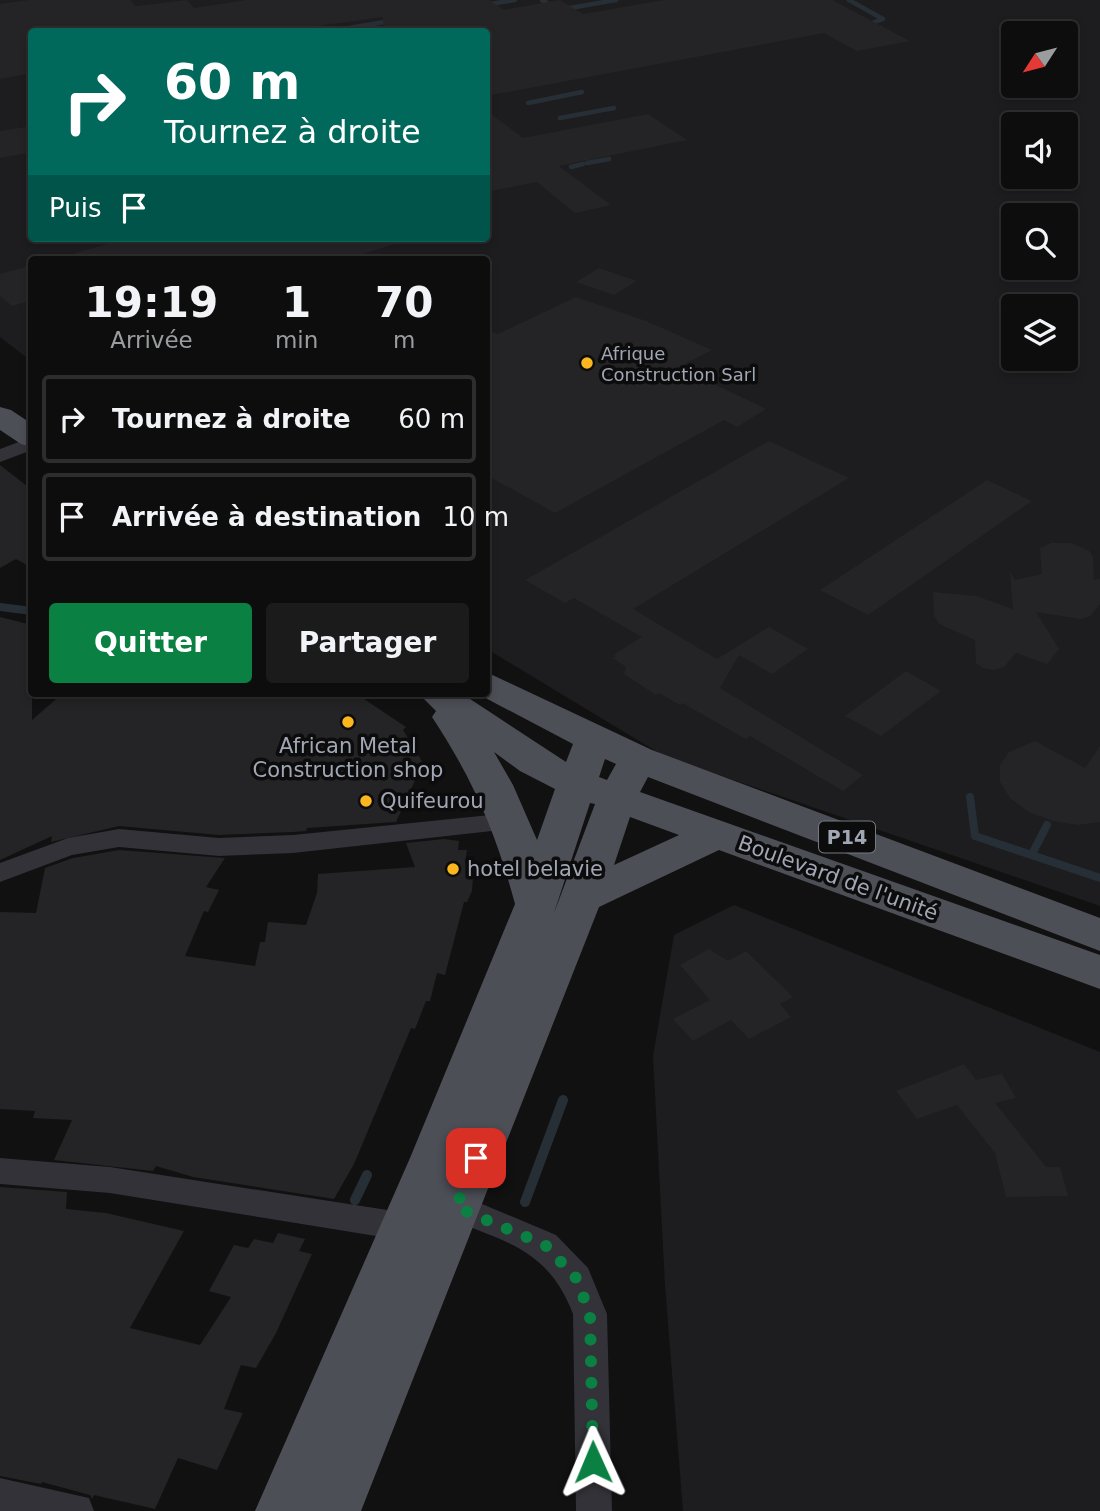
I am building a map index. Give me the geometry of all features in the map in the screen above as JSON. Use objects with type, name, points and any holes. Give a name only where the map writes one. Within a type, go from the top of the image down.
[{"type":"main road","points":[[0,388],[28,407]]},
{"type":"main road","points":[[0,416],[28,438]]},
{"type":"main road","name":"P14","points":[[490,685],[594,740]]},
{"type":"main road","points":[[438,697],[497,786],[511,822],[559,901]]},
{"type":"main road","name":"P14","points":[[441,697],[534,762],[575,783]]},
{"type":"main road","points":[[559,901],[575,783],[594,740]]},
{"type":"main road","name":"Boulevard de l'unité","points":[[594,740],[1100,935]]},
{"type":"main road","points":[[332,1511],[436,1223],[559,901],[638,759]]},
{"type":"main road","name":"Boulevard de l'unité","points":[[575,783],[616,800],[1100,972]]},
{"type":"main road","points":[[559,901],[716,834]]},
{"type":"main road","points":[[284,1511],[436,1223]]},
{"type":"street","points":[[0,456],[28,443]]},
{"type":"street","points":[[0,873],[68,847],[119,838],[219,847],[293,844],[511,822]]},
{"type":"street","points":[[0,1171],[110,1180],[436,1223],[545,1245],[576,1278],[590,1314],[594,1511]]},
{"type":"street","points":[[0,1496],[76,1511]]},
{"type":"shaded area","points":[[0,0],[1100,0],[1100,906],[664,756],[490,651],[490,256],[28,256],[28,359],[0,337]]},
{"type":"shaded area","points":[[734,905],[1100,1052],[1100,1511],[683,1511],[665,1285],[653,1056],[674,935]]},
{"type":"building","points":[[29,0],[130,0],[136,6],[187,0],[194,8],[247,0],[489,0],[504,10],[560,0],[583,14],[664,0],[832,0],[910,41],[857,51],[824,33],[490,95],[490,28],[384,28],[383,17],[304,28],[28,28],[28,74],[0,79],[0,4]]},
{"type":"building","points":[[490,113],[523,138],[648,114],[687,140],[559,166],[611,205],[575,213],[537,182],[490,191]]},
{"type":"building","points":[[28,127],[28,153],[0,158],[0,131]]},
{"type":"building","points":[[114,242],[398,243],[357,256],[76,256],[76,253]]},
{"type":"building","points":[[28,266],[28,301],[12,306],[0,296],[0,274]]},
{"type":"building","points":[[599,268],[637,281],[614,295],[576,282]]},
{"type":"building","points":[[576,297],[646,321],[712,350],[679,367],[766,409],[737,427],[724,420],[555,513],[490,477],[490,331],[498,334]]},
{"type":"building","points":[[769,441],[849,478],[633,609],[717,659],[769,627],[808,649],[772,674],[739,655],[720,688],[863,775],[843,791],[750,736],[746,739],[682,703],[680,705],[659,693],[656,695],[624,674],[626,667],[613,658],[616,656],[613,655],[642,637],[574,598],[565,603],[525,580]]},
{"type":"building","points":[[0,465],[28,487],[28,566],[16,559],[0,568]]},
{"type":"building","points":[[987,480],[1032,501],[868,615],[820,590]]},
{"type":"building","points":[[1051,543],[1071,543],[1089,551],[1093,557],[1094,580],[1100,579],[1100,604],[1090,616],[1081,619],[1036,612],[1059,649],[1047,664],[1016,653],[1004,667],[994,670],[983,668],[976,663],[975,640],[939,624],[934,616],[933,592],[976,596],[1013,609],[1010,571],[1015,580],[1042,574],[1040,548]]},
{"type":"building","points":[[0,617],[28,624],[28,697],[32,697],[32,720],[58,697],[361,697],[406,727],[403,730],[423,763],[396,822],[307,828],[306,831],[293,832],[219,835],[119,826],[51,842],[52,836],[0,860]]},
{"type":"building","points":[[906,671],[941,691],[881,736],[845,716]]},
{"type":"building","points":[[1035,741],[1085,768],[1100,746],[1100,822],[1078,825],[1053,821],[1029,812],[1010,798],[1000,782],[1000,765],[1009,752]]},
{"type":"building","points":[[444,839],[459,841],[458,850],[467,850],[465,863],[474,864],[472,891],[467,902],[464,902],[445,975],[437,973],[430,1001],[426,1001],[415,1029],[411,1028],[354,1164],[334,1199],[193,1177],[156,1166],[153,1171],[54,1160],[72,1120],[33,1118],[35,1111],[0,1109],[0,912],[36,913],[45,868],[73,858],[119,850],[225,858],[206,887],[219,890],[208,912],[204,911],[185,956],[255,966],[260,942],[265,942],[268,922],[306,925],[317,893],[318,874],[415,867],[406,843]]},
{"type":"building","points":[[709,949],[728,961],[746,951],[793,997],[780,1004],[791,1017],[749,1039],[731,1020],[693,1041],[673,1019],[710,1000],[680,965]]},
{"type":"building","points":[[964,1064],[976,1080],[1002,1074],[1016,1098],[995,1103],[1046,1167],[1060,1167],[1068,1196],[1006,1197],[995,1153],[957,1105],[917,1119],[896,1091]]},
{"type":"building","points":[[0,1187],[67,1192],[66,1209],[106,1213],[184,1231],[130,1328],[200,1345],[231,1297],[209,1291],[234,1245],[248,1248],[254,1239],[273,1243],[278,1233],[305,1239],[299,1251],[312,1254],[276,1333],[256,1368],[241,1365],[224,1409],[243,1413],[217,1470],[178,1458],[155,1509],[94,1495],[92,1499],[90,1495],[42,1482],[41,1484],[0,1476]]},
{"type":"waterway","points":[[484,5],[515,0]]},
{"type":"waterway","points":[[542,0],[555,8]]},
{"type":"waterway","points":[[564,9],[616,0]]},
{"type":"waterway","points":[[849,0],[883,19],[867,25]]},
{"type":"waterway","points":[[349,28],[391,21]]},
{"type":"waterway","points":[[528,103],[582,92]]},
{"type":"waterway","points":[[560,118],[614,108]]},
{"type":"waterway","points":[[587,163],[609,159]]},
{"type":"waterway","points":[[571,167],[583,164]]},
{"type":"waterway","points":[[0,607],[28,610]]},
{"type":"waterway","points":[[970,797],[975,836],[1100,878]]},
{"type":"waterway","points":[[1032,854],[1047,825]]},
{"type":"waterway","points":[[525,1202],[563,1100]]},
{"type":"waterway","points":[[355,1200],[367,1175]]},
{"type":"place","name":"Afrique Construction Sarl","points":[[587,363]]},
{"type":"place","name":"African Metal Construction shop","points":[[348,722]]},
{"type":"place","name":"Quifeurou","points":[[366,801]]},
{"type":"place","name":"hotel belavie","points":[[453,869]]},
{"type":"route","points":[[476,1158],[456,1207],[545,1245],[576,1278],[590,1314],[593,1462]]}]
